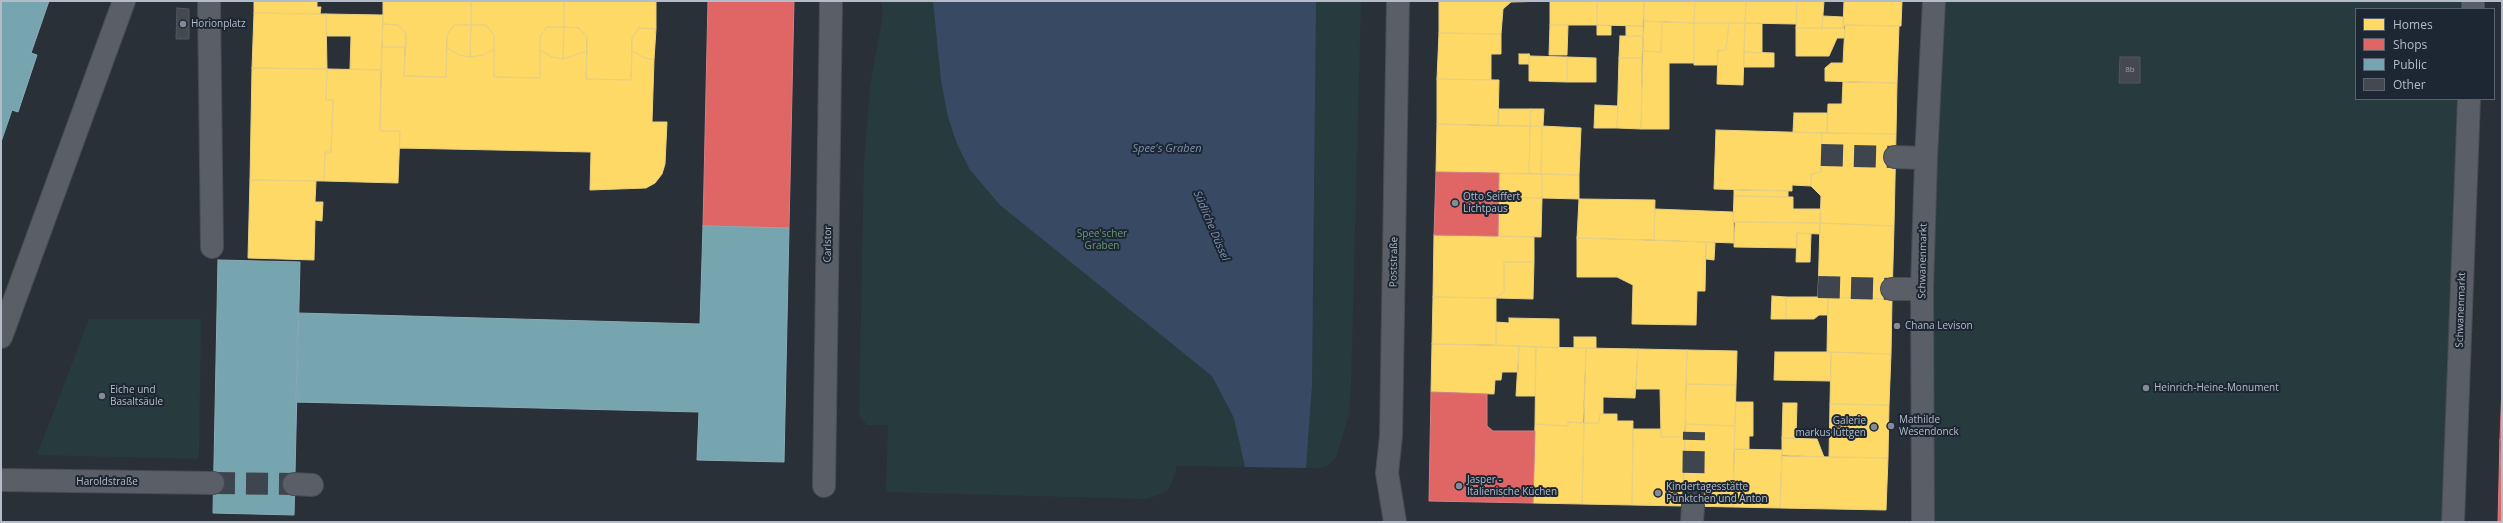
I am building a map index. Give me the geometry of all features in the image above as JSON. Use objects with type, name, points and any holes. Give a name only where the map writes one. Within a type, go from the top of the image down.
[{"type":"street","points":[[1,337],[124,1]]},
{"type":"street","points":[[209,1],[212,247]]},
{"type":"street","name":"Carlstor","points":[[824,486],[831,1]]},
{"type":"street","name":"Poststraße","points":[[1395,522],[1387,473],[1392,428],[1398,1]]},
{"type":"street","name":"Schwanenmarkt","points":[[1923,522],[1922,290],[1926,158],[1934,1]]},
{"type":"street","name":"Schwanenmarkt","points":[[2453,522],[2469,100]]},
{"type":"street","points":[[1895,157],[1926,158]]},
{"type":"street","points":[[1892,289],[1922,290]]},
{"type":"street","name":"Haroldstraße","points":[[1,480],[213,482]]},
{"type":"green space","name":"Spee'scher Graben","points":[[881,1],[1361,1],[1351,388],[1349,414],[1336,458],[1327,466],[1319,468],[1177,466],[1172,483],[1166,492],[1146,499],[886,492],[888,425],[867,425],[859,416],[864,161],[870,87],[883,14]]},
{"type":"green space","points":[[1929,1],[2470,1],[2470,8],[2355,8],[2355,100],[2466,100],[2450,522],[1933,522]]},
{"type":"green space","points":[[89,319],[201,319],[199,459],[37,455]]},
{"type":"water","name":"Spee's Graben","points":[[933,1],[1316,1],[1312,385],[1306,468],[1245,467],[1234,418],[1212,376],[1000,205],[970,170],[957,144],[948,117],[941,81]]},
{"type":"building: Homes","points":[[254,1],[317,1],[317,7],[321,7],[320,14],[254,13]]},
{"type":"building: Homes","points":[[383,1],[471,1],[471,25],[454,25],[447,35],[446,77],[404,76],[406,34],[398,25],[383,24]]},
{"type":"building: Homes","points":[[471,1],[564,1],[564,27],[547,27],[540,36],[540,78],[494,77],[494,35],[486,25],[471,25]]},
{"type":"building: Homes","points":[[564,1],[656,1],[656,29],[639,28],[632,38],[631,80],[586,79],[587,37],[579,28],[564,27]]},
{"type":"building: Homes","points":[[1439,1],[1550,1],[1511,2],[1503,9],[1501,34],[1439,33]]},
{"type":"building: Homes","points":[[1550,1],[1597,1],[1597,25],[1550,25]]},
{"type":"building: Homes","points":[[1597,1],[1644,1],[1643,26],[1597,25]]},
{"type":"building: Homes","points":[[1644,1],[1695,1],[1694,23],[1644,21]]},
{"type":"building: Homes","points":[[1695,1],[1746,1],[1745,23],[1694,23]]},
{"type":"building: Homes","points":[[1746,1],[1797,1],[1796,24],[1745,23]]},
{"type":"building: Homes","points":[[1797,1],[1824,1],[1822,28],[1796,28]]},
{"type":"building: Homes","points":[[1844,1],[1902,1],[1901,26],[1845,25],[1843,28]]},
{"type":"building: Homes","points":[[254,13],[326,14],[327,69],[252,68]]},
{"type":"building: Homes","points":[[326,14],[383,15],[381,70],[350,69],[351,36],[327,36]]},
{"type":"building: Homes","points":[[1823,16],[1843,17],[1843,28],[1822,28]]},
{"type":"building: Homes","points":[[1644,21],[1662,22],[1661,52],[1643,51]]},
{"type":"building: Homes","points":[[1662,22],[1694,23],[1694,63],[1669,63],[1669,129],[1641,129],[1643,51],[1661,52]]},
{"type":"building: Homes","points":[[1694,23],[1729,23],[1726,50],[1718,50],[1717,65],[1694,65]]},
{"type":"building: Homes","points":[[1729,23],[1745,23],[1743,85],[1717,84],[1718,50],[1726,50]]},
{"type":"building: Homes","points":[[1745,23],[1762,24],[1762,53],[1744,52]]},
{"type":"building: Homes","points":[[383,24],[398,25],[406,34],[406,47],[382,47]]},
{"type":"building: Homes","points":[[454,25],[471,25],[470,57],[459,55],[447,48],[447,35]]},
{"type":"building: Homes","points":[[471,25],[486,25],[494,35],[494,49],[483,55],[470,57]]},
{"type":"building: Homes","points":[[1550,25],[1568,25],[1567,55],[1549,55]]},
{"type":"building: Homes","points":[[1597,25],[1611,26],[1611,35],[1597,35]]},
{"type":"building: Homes","points":[[1845,25],[1899,26],[1897,83],[1825,81],[1825,68],[1831,63],[1843,63]]},
{"type":"building: Homes","points":[[1626,26],[1643,26],[1643,36],[1626,36]]},
{"type":"building: Homes","points":[[547,27],[564,27],[563,59],[552,57],[540,50],[540,36]]},
{"type":"building: Homes","points":[[564,27],[579,28],[587,37],[587,51],[563,59]]},
{"type":"building: Homes","points":[[639,28],[656,29],[654,60],[645,58],[632,51],[632,38]]},
{"type":"building: Homes","points":[[1796,28],[1843,28],[1845,29],[1844,38],[1837,38],[1829,56],[1796,56]]},
{"type":"building: Homes","points":[[1439,33],[1501,34],[1501,54],[1491,54],[1491,80],[1437,79]]},
{"type":"building: Homes","points":[[1620,36],[1643,36],[1642,58],[1619,58]]},
{"type":"building: Homes","points":[[382,47],[405,47],[404,76],[446,77],[447,48],[459,55],[470,57],[483,55],[494,49],[494,77],[540,78],[540,50],[552,57],[563,59],[587,51],[586,79],[631,80],[632,51],[645,58],[654,60],[652,122],[667,122],[665,164],[662,174],[655,183],[646,188],[590,190],[591,152],[399,148],[400,131],[380,131]]},
{"type":"building: Homes","points":[[1744,52],[1774,53],[1774,67],[1744,67]]},
{"type":"building: Homes","points":[[1519,54],[1529,54],[1529,64],[1519,64]]},
{"type":"building: Homes","points":[[1529,54],[1530,56],[1567,57],[1567,82],[1529,81]]},
{"type":"building: Homes","points":[[1567,57],[1596,58],[1596,82],[1567,82]]},
{"type":"building: Homes","points":[[1619,58],[1642,58],[1641,129],[1617,128]]},
{"type":"building: Homes","points":[[252,68],[327,69],[326,100],[333,100],[331,152],[325,152],[324,181],[250,180]]},
{"type":"building: Homes","points":[[327,69],[381,70],[380,131],[400,131],[398,183],[324,181],[325,152],[331,152],[333,100],[326,100]]},
{"type":"building: Homes","points":[[1437,79],[1499,80],[1498,126],[1437,124]]},
{"type":"building: Homes","points":[[1843,82],[1897,83],[1896,134],[1827,133],[1828,104],[1842,104]]},
{"type":"building: Homes","points":[[1595,105],[1618,106],[1617,128],[1594,128]]},
{"type":"building: Homes","points":[[1499,109],[1531,109],[1530,126],[1498,126]]},
{"type":"building: Homes","points":[[1531,109],[1544,109],[1543,126],[1530,126]]},
{"type":"building: Homes","points":[[1794,113],[1827,113],[1827,133],[1793,132]]},
{"type":"building: Homes","points":[[1437,124],[1530,126],[1529,174],[1436,172]]},
{"type":"building: Homes","points":[[1530,126],[1542,126],[1541,174],[1529,174]]},
{"type":"building: Homes","points":[[1542,126],[1581,128],[1579,175],[1541,174]]},
{"type":"building: Homes","points":[[1716,130],[1822,133],[1821,172],[1811,174],[1811,186],[1792,185],[1792,191],[1714,189]]},
{"type":"building: Homes","points":[[1822,133],[1896,134],[1894,226],[1820,223],[1821,196],[1811,186],[1811,174],[1821,172]]},
{"type":"building: Homes","points":[[1499,173],[1542,174],[1542,198],[1498,197]]},
{"type":"building: Homes","points":[[1542,174],[1579,175],[1579,199],[1542,198]]},
{"type":"building: Homes","points":[[250,180],[316,181],[315,202],[323,202],[322,221],[315,220],[314,260],[248,258]]},
{"type":"building: Homes","points":[[1734,190],[1788,191],[1788,197],[1734,196]]},
{"type":"building: Homes","points":[[1734,196],[1793,197],[1793,209],[1820,209],[1820,223],[1733,222]]},
{"type":"building: Homes","points":[[1498,197],[1542,198],[1541,237],[1498,236]]},
{"type":"building: Homes","points":[[1579,199],[1655,200],[1654,240],[1577,238]]},
{"type":"building: Homes","points":[[1655,209],[1733,212],[1734,243],[1654,240]]},
{"type":"building: Homes","points":[[1735,222],[1820,223],[1820,234],[1797,233],[1797,248],[1734,247]]},
{"type":"building: Homes","points":[[1820,223],[1894,226],[1892,299],[1818,297]]},
{"type":"building: Homes","points":[[1797,233],[1811,234],[1810,262],[1796,262]]},
{"type":"building: Homes","points":[[1434,235],[1534,237],[1534,262],[1504,262],[1504,292],[1496,298],[1433,297]]},
{"type":"building: Homes","points":[[1577,238],[1706,242],[1705,291],[1697,291],[1696,325],[1632,324],[1633,285],[1617,277],[1577,277]]},
{"type":"building: Homes","points":[[1706,242],[1715,243],[1714,260],[1706,259]]},
{"type":"building: Homes","points":[[1504,262],[1534,262],[1533,299],[1496,298],[1504,292]]},
{"type":"building: Homes","points":[[1772,296],[1786,297],[1786,319],[1771,319]]},
{"type":"building: Homes","points":[[1433,297],[1496,298],[1496,345],[1432,344]]},
{"type":"building: Homes","points":[[1786,297],[1828,297],[1828,315],[1819,315],[1814,319],[1786,319]]},
{"type":"building: Homes","points":[[1828,297],[1892,299],[1891,354],[1827,352]]},
{"type":"building: Homes","points":[[1509,318],[1559,319],[1559,348],[1496,345],[1496,322],[1509,323]]},
{"type":"building: Homes","points":[[1574,337],[1596,337],[1596,348],[1574,348]]},
{"type":"building: Homes","points":[[1432,344],[1519,346],[1518,372],[1502,372],[1501,380],[1495,380],[1494,394],[1431,392]]},
{"type":"building: Homes","points":[[1519,346],[1536,347],[1535,396],[1516,396]]},
{"type":"building: Homes","points":[[1536,347],[1586,348],[1583,423],[1568,422],[1568,426],[1535,424]]},
{"type":"building: Homes","points":[[1586,348],[1638,349],[1635,398],[1603,397],[1603,414],[1600,414],[1599,423],[1584,423]]},
{"type":"building: Homes","points":[[1638,349],[1687,350],[1685,437],[1661,437],[1660,389],[1636,389]]},
{"type":"building: Homes","points":[[1687,350],[1737,351],[1736,385],[1686,384]]},
{"type":"building: Homes","points":[[1775,352],[1831,352],[1831,381],[1774,380]]},
{"type":"building: Homes","points":[[1831,352],[1891,354],[1889,405],[1830,404]]},
{"type":"building: Homes","points":[[1686,384],[1736,385],[1735,426],[1685,424]]},
{"type":"building: Homes","points":[[1736,402],[1753,402],[1753,436],[1749,436],[1749,449],[1734,449]]},
{"type":"building: Homes","points":[[1783,403],[1797,403],[1796,438],[1782,438]]},
{"type":"building: Homes","points":[[1830,404],[1889,405],[1888,458],[1829,457]]},
{"type":"building: Homes","points":[[1600,414],[1617,414],[1617,421],[1633,421],[1632,505],[1582,504],[1584,423],[1599,423]]},
{"type":"building: Homes","points":[[1568,422],[1584,423],[1582,504],[1533,503],[1535,424],[1568,426]]},
{"type":"building: Homes","points":[[1685,424],[1735,426],[1733,507],[1683,506]]},
{"type":"building: Homes","points":[[1633,429],[1661,429],[1661,437],[1685,437],[1683,506],[1632,505]]},
{"type":"building: Homes","points":[[1782,438],[1817,439],[1824,457],[1782,455]]},
{"type":"building: Homes","points":[[1734,449],[1782,450],[1780,508],[1733,507]]},
{"type":"building: Homes","points":[[1782,456],[1888,458],[1886,510],[1780,508]]},
{"type":"building: Shops","points":[[708,1],[794,1],[789,228],[703,226]]},
{"type":"building: Shops","points":[[1436,172],[1499,173],[1498,236],[1434,235]]},
{"type":"building: Shops","points":[[2502,385],[2502,440],[2500,440]]},
{"type":"building: Shops","points":[[1431,392],[1487,394],[1487,426],[1493,431],[1535,431],[1533,503],[1429,501]]},
{"type":"building: Shops","points":[[2500,440],[2502,522],[2498,522]]},
{"type":"building: Public","points":[[1,1],[49,1],[31,53],[37,55],[18,112],[12,110],[1,142]]},
{"type":"building: Public","points":[[703,226],[789,228],[784,462],[697,460],[699,412],[296,402],[298,313],[700,324]]},
{"type":"building: Public","points":[[218,260],[300,262],[294,515],[213,513]]},
{"type":"building: Other","name":"Horionplatz","points":[[177,8],[189,9],[189,39],[176,39]]},
{"type":"building: Other","points":[[2120,57],[2140,57],[2140,83],[2119,83]]},
{"type":"tunnel","points":[[1821,155],[1895,157]]},
{"type":"tunnel","points":[[1818,287],[1892,289]]},
{"type":"tunnel","points":[[1693,506],[1694,432]]},
{"type":"tunnel","points":[[213,483],[294,484]]},
{"type":"place","name":"Horionplatz","points":[[183,24]]},
{"type":"place","name":"Otto Seiffert Lichtpaus","points":[[1455,203]]},
{"type":"place","name":"Chana Levison","points":[[1897,326]]},
{"type":"place","name":"Heinrich-Heine-Monument","points":[[2146,388]]},
{"type":"place","name":"Eiche und Basaltsäule","points":[[102,396]]},
{"type":"place","name":"Mathilde Wesendonck","points":[[1891,426]]},
{"type":"place","name":"Galerie markus lüttgen","points":[[1874,427]]},
{"type":"place","name":"Jasper - Italienische Küchen","points":[[1459,486]]},
{"type":"place","name":"Kindertagesstätte Pünktchen und Anton","points":[[1658,493]]},
{"type":"water label","name":"Südliche Düssel","points":[[1211,226]]}]
